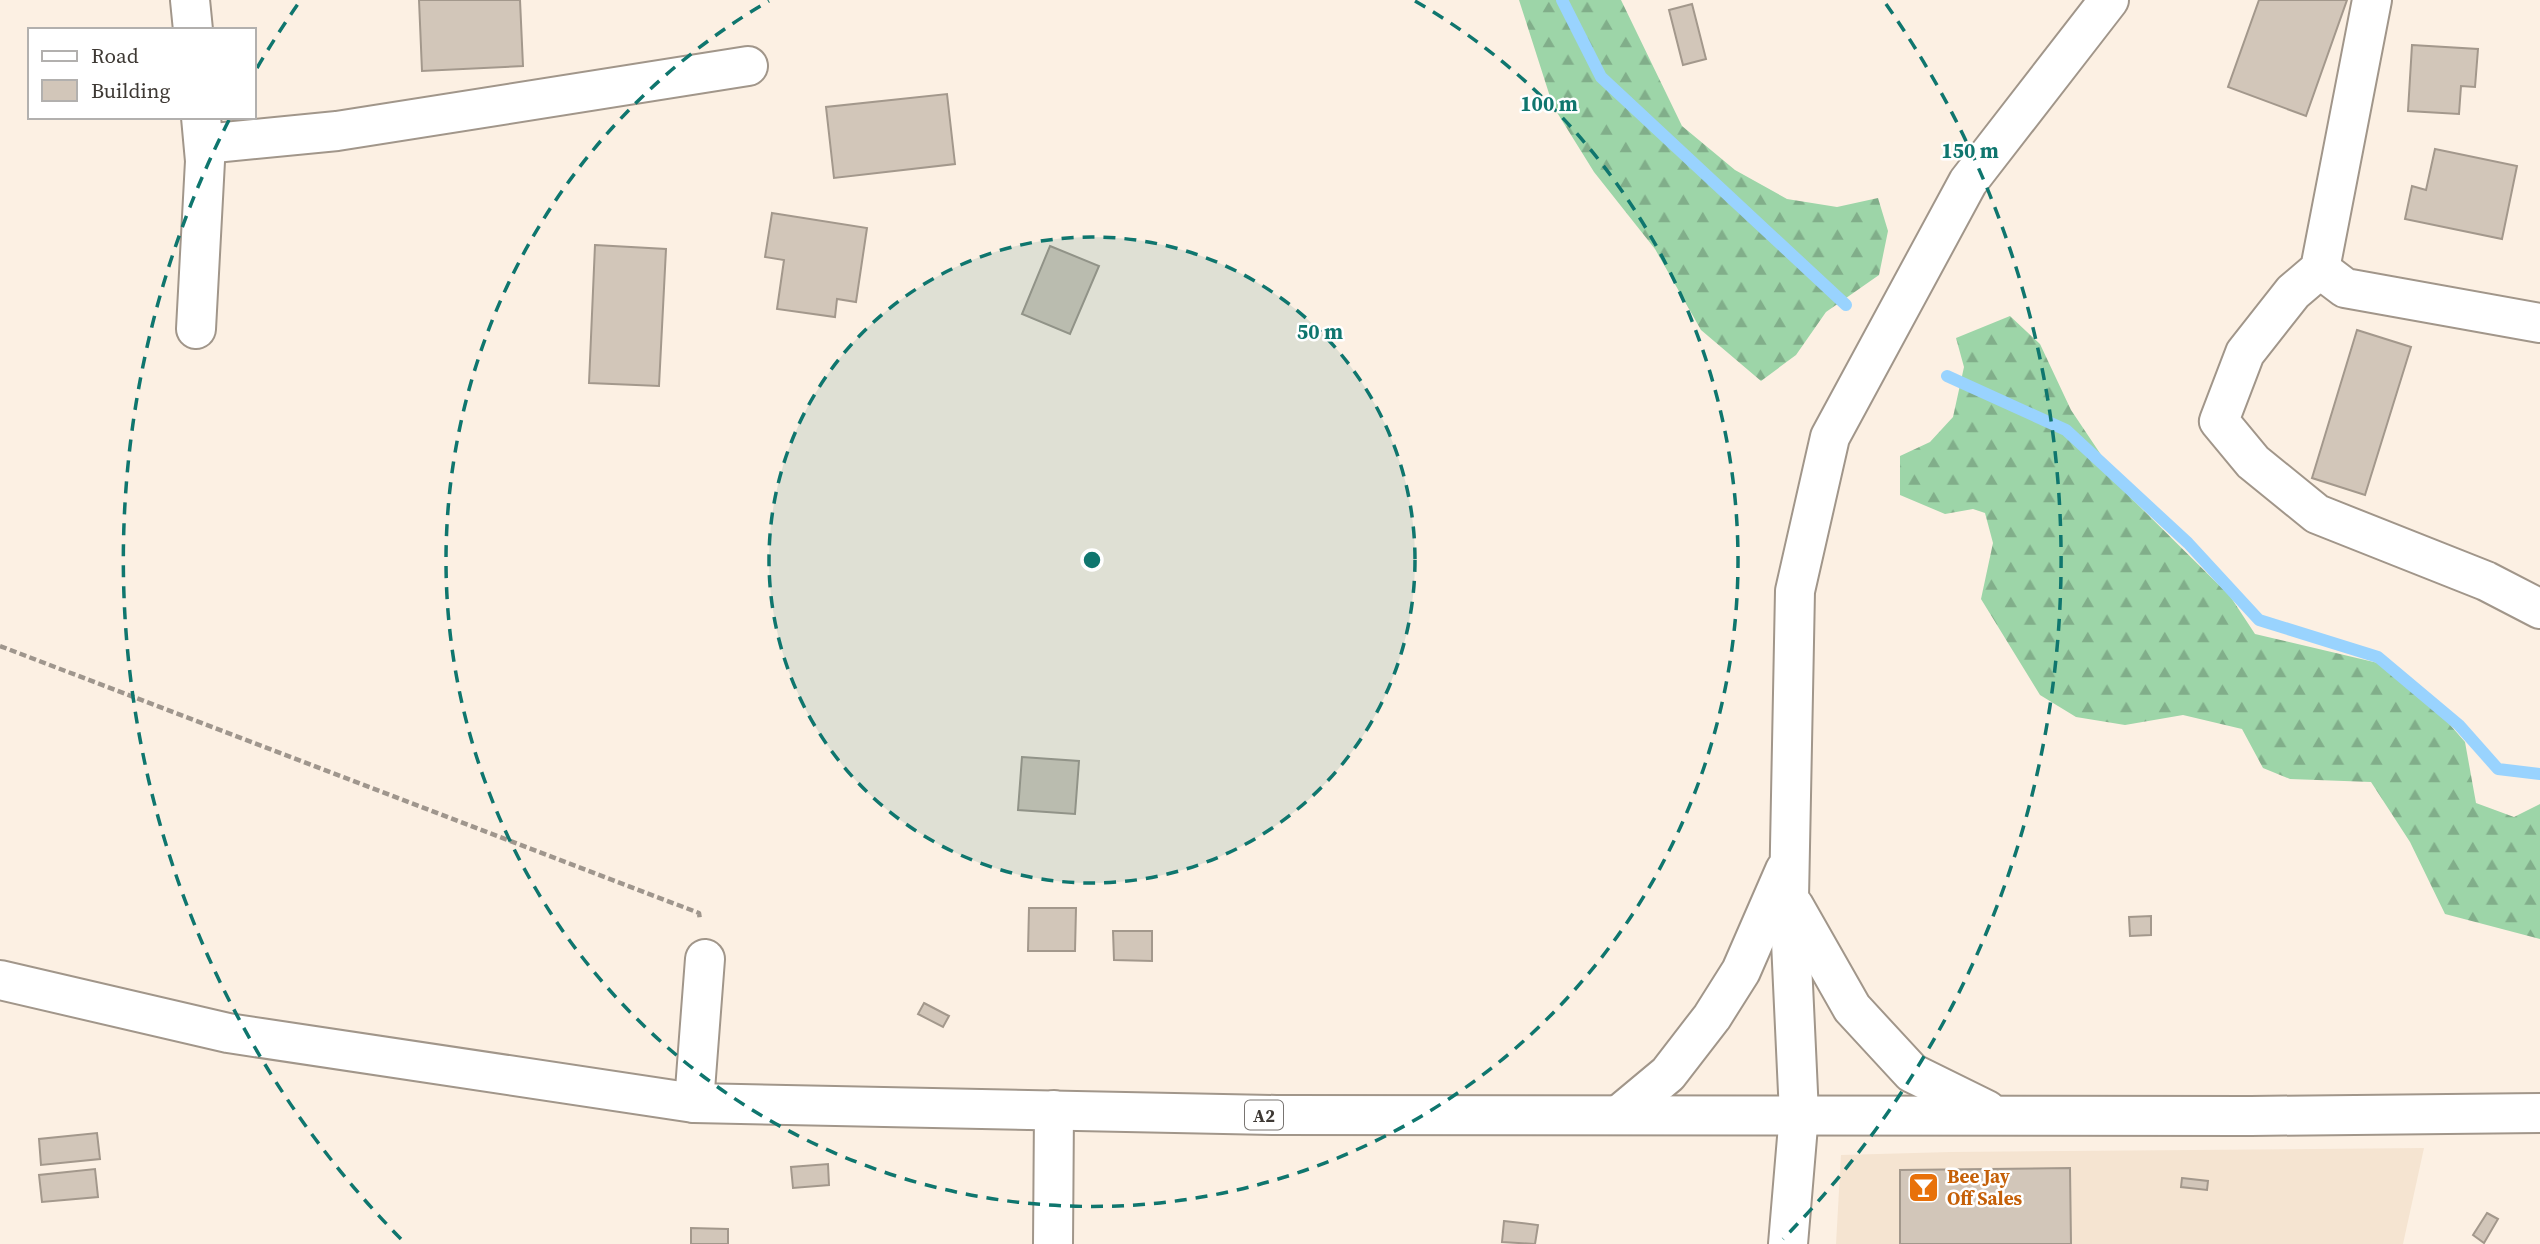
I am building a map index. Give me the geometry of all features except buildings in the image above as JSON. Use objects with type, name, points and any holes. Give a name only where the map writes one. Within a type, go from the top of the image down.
[{"type":"main road","points":[[190,0],[193,28]]},
{"type":"main road","points":[[1788,1244],[1799,1114],[1789,898],[1795,591],[1830,437],[1968,182],[2109,0]]},
{"type":"main road","points":[[2372,0],[2320,269],[2293,292],[2245,353],[2219,421],[2253,462],[2317,514],[2486,581],[2540,609]]},
{"type":"main road","points":[[196,329],[205,161],[202,131],[337,131],[748,66]]},
{"type":"main road","points":[[2320,269],[2344,288],[2540,323]]},
{"type":"main road","points":[[1620,1114],[1668,1074],[1712,1017],[1741,971],[1790,859]]},
{"type":"main road","points":[[1789,898],[1852,1008],[1912,1073],[1998,1115]]},
{"type":"main road","points":[[694,1103],[705,958]]},
{"type":"main road","name":"A2","points":[[0,980],[228,1033],[694,1103],[1276,1115],[2251,1116],[2540,1113]]},
{"type":"main road","points":[[1053,1244],[1054,1110]]},
{"type":"path","points":[[0,646],[699,913],[705,958]]},
{"type":"shaded area","points":[[2424,1148],[2403,1244],[1836,1244],[1841,1155]]},
{"type":"green space","points":[[1519,0],[1621,0],[1682,126],[1735,170],[1787,199],[1837,207],[1878,198],[1888,231],[1879,275],[1826,312],[1796,355],[1761,381],[1701,330],[1655,249],[1594,172],[1553,106]]},
{"type":"green space","points":[[2010,316],[2040,344],[2071,410],[2128,495],[2230,596],[2255,634],[2378,663],[2411,680],[2465,742],[2476,803],[2514,817],[2540,804],[2540,939],[2445,914],[2410,842],[2371,782],[2290,779],[2263,768],[2242,729],[2183,715],[2125,725],[2076,717],[2040,695],[1981,599],[1993,543],[1985,513],[1973,509],[1945,514],[1900,495],[1900,456],[1930,442],[1953,417],[1964,367],[1956,338]]},
{"type":"waterway","points":[[1562,0],[1601,77],[1846,305]]},
{"type":"waterway","points":[[1947,376],[2066,430],[2188,543],[2259,620],[2378,657],[2459,725],[2498,769],[2540,774]]},
{"type":"place","name":"Bee Jay Off Sales","points":[[1924,1187]]}]
